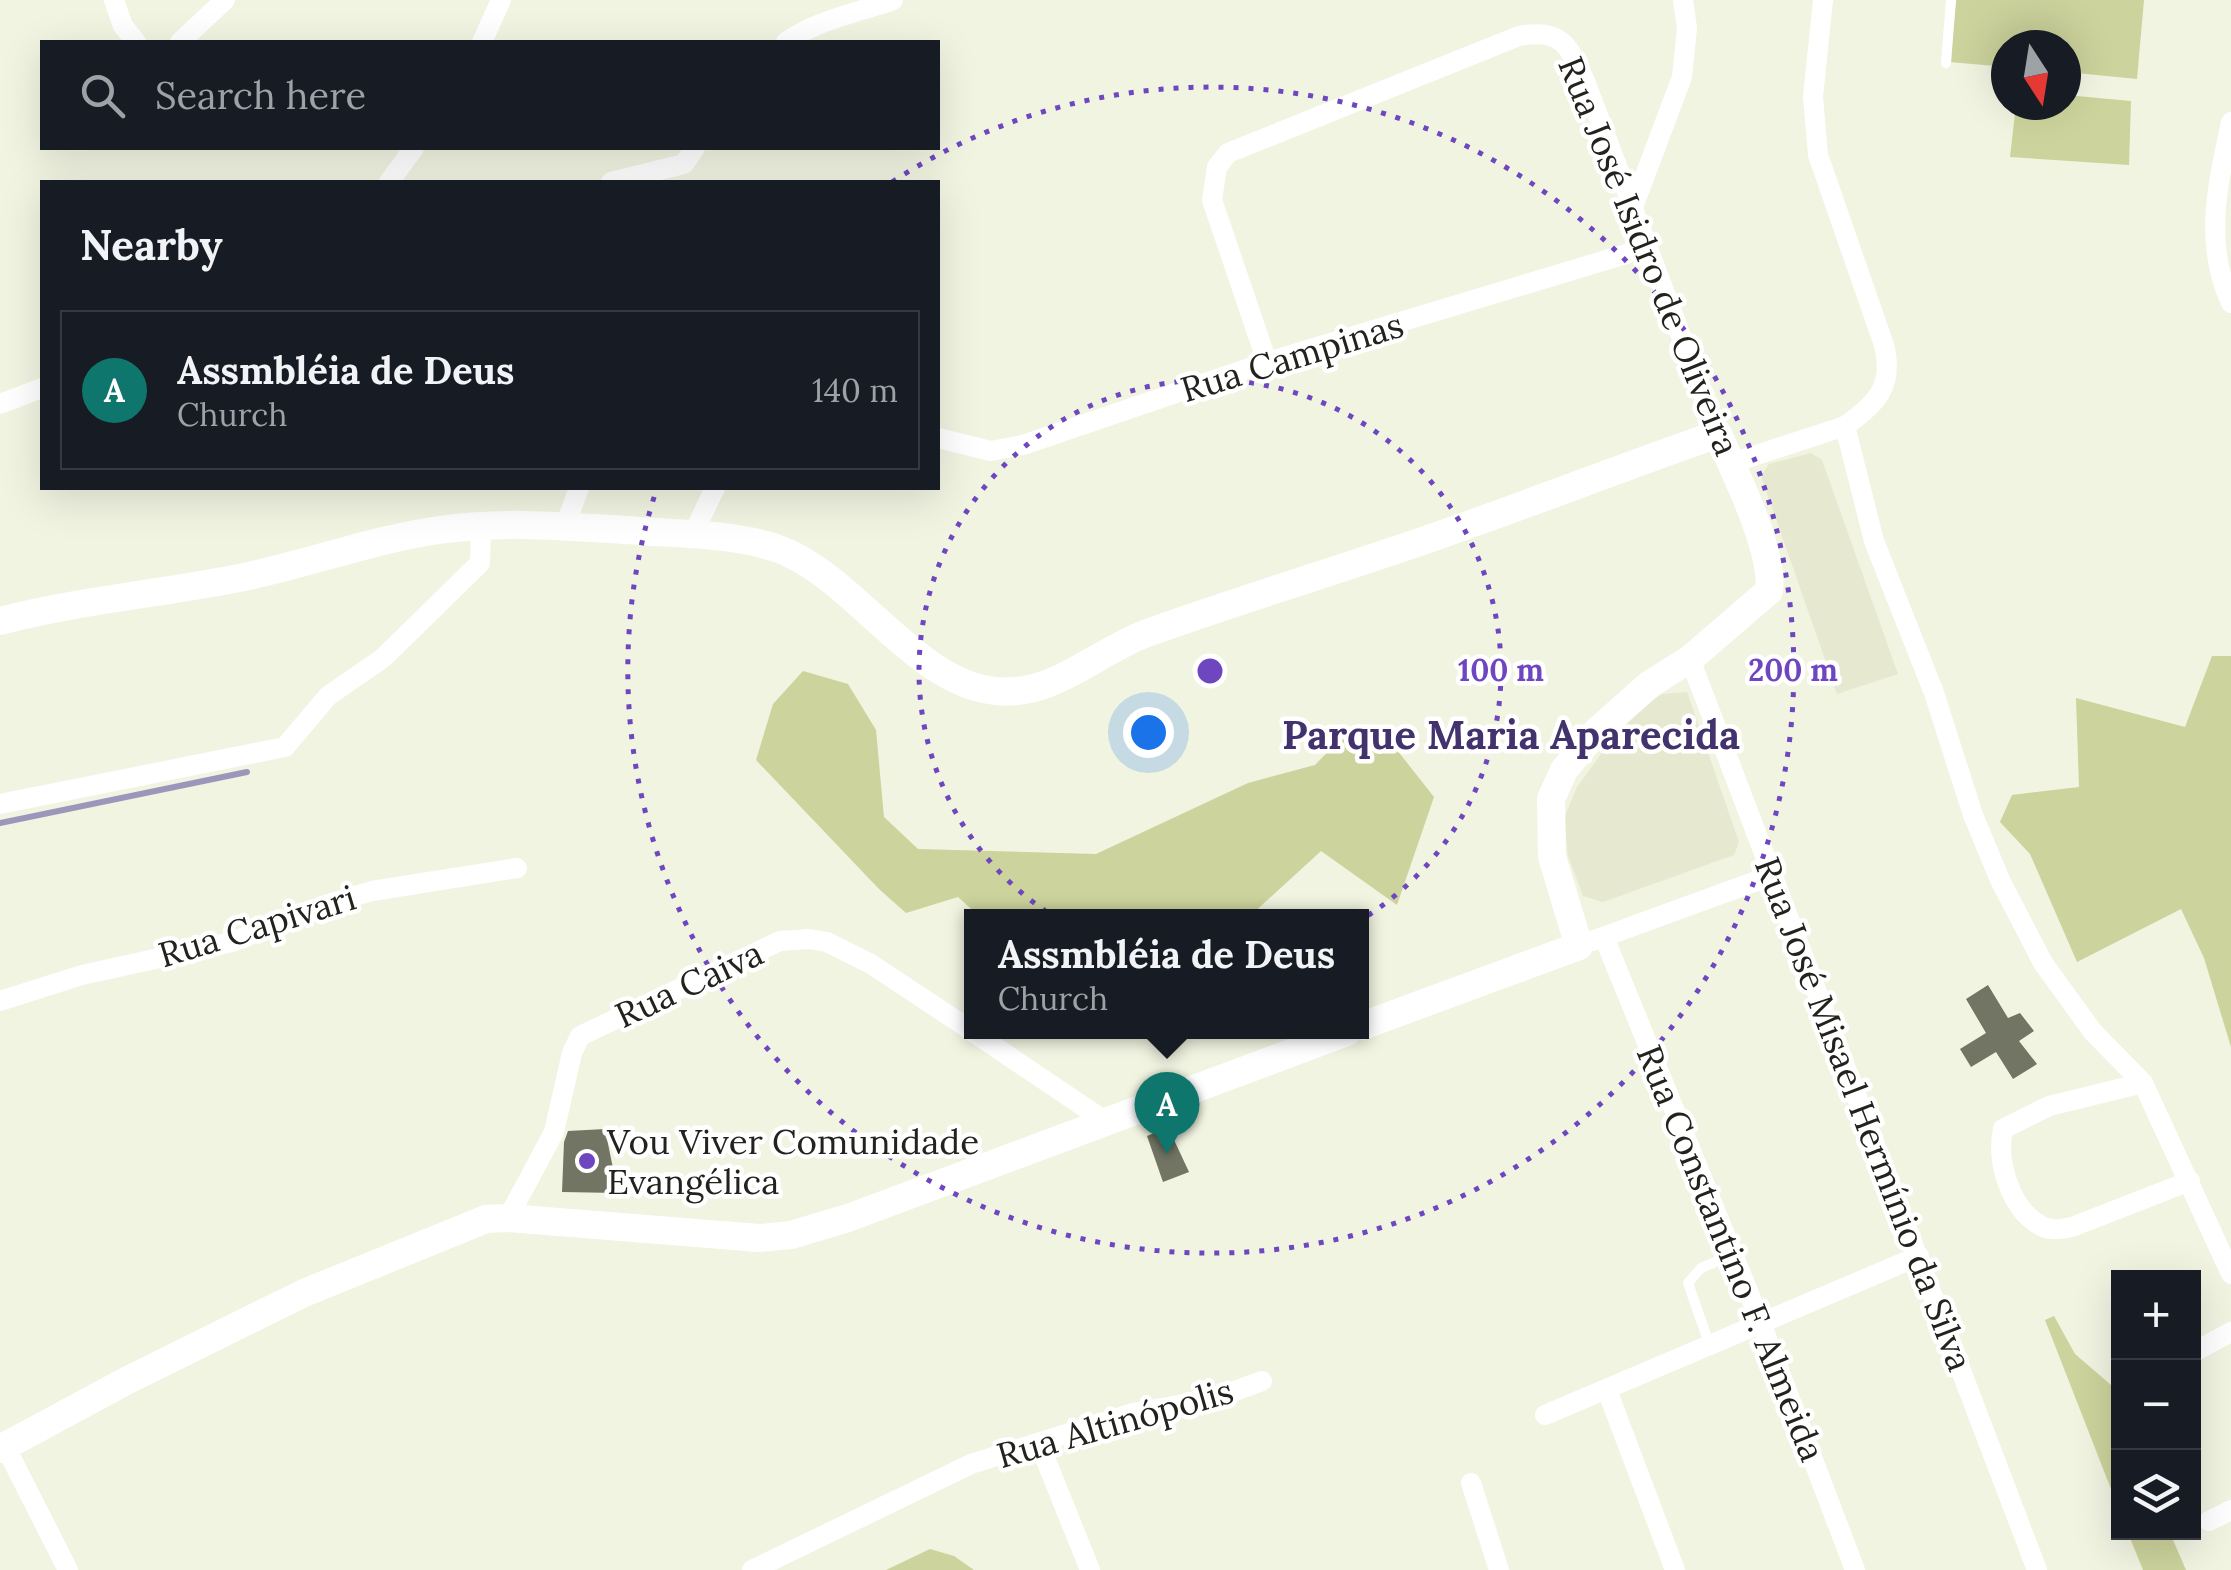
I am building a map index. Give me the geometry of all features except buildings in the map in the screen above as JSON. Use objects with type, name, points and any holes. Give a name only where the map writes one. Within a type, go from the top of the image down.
[{"type":"street","points":[[114,0],[122,26],[134,40]]},
{"type":"street","points":[[182,40],[226,0]]},
{"type":"street","points":[[483,40],[501,0]]},
{"type":"street","points":[[789,40],[835,19],[893,0]]},
{"type":"street","points":[[1632,210],[1682,77],[1687,28],[1683,0]]},
{"type":"street","points":[[1732,463],[1845,426],[1861,414],[1888,381],[1889,362],[1818,154],[1812,97],[1824,0]]},
{"type":"street","name":"Rua José Isidro de Oliveira","points":[[1267,362],[1212,200],[1217,167],[1228,153],[1520,36],[1551,34],[1562,40],[1576,62],[1764,546],[1771,577],[1769,590],[1690,659],[1650,684],[1596,732],[1564,770],[1551,798],[1552,857],[1592,942]]},
{"type":"street","points":[[2231,122],[2214,222],[2214,251],[2231,303]]},
{"type":"street","points":[[390,180],[413,150]]},
{"type":"street","points":[[620,180],[686,165]]},
{"type":"street","name":"Rua Campinas","points":[[940,439],[977,450],[1008,449],[1267,362],[1646,248]]},
{"type":"street","points":[[0,404],[40,389]]},
{"type":"street","points":[[1845,426],[1874,541],[1934,693],[1973,815],[2000,880],[2043,963],[2093,1032],[2143,1082],[2231,1274]]},
{"type":"street","points":[[0,621],[60,605],[237,579],[439,530],[565,526],[693,534],[758,542],[791,553],[817,569],[920,655],[962,682],[993,691],[1047,685],[1141,636],[1432,538],[1718,434]]},
{"type":"street","points":[[565,526],[578,490]]},
{"type":"street","points":[[693,534],[714,490]]},
{"type":"street","points":[[0,804],[285,747],[328,696],[383,658],[480,563],[482,526]]},
{"type":"street","name":"Rua José Misael Hermínio da Silva","points":[[1690,659],[2037,1570]]},
{"type":"street","name":"Rua Capivari","points":[[0,1001],[82,974],[232,942],[372,891],[517,868]]},
{"type":"street","points":[[1369,1023],[1773,875]]},
{"type":"street","name":"Rua Caiva","points":[[508,1218],[554,1132],[572,1053],[580,1036],[780,941],[827,942],[871,964],[964,1025]]},
{"type":"street","name":"Rua Constantino F. Almeida","points":[[1592,942],[1734,1254],[1855,1570]]},
{"type":"street","name":"Rua Caiva","points":[[985,1039],[1105,1121]]},
{"type":"street","points":[[68,1570],[2,1447],[304,1293],[486,1220],[508,1218],[759,1238],[791,1235],[848,1218],[1329,1039]]},
{"type":"street","points":[[2143,1082],[2049,1106],[2003,1129],[2000,1143],[2012,1197],[2040,1226],[2056,1230],[2190,1180]]},
{"type":"street","points":[[1545,1415],[1919,1256]]},
{"type":"street","points":[[2201,1348],[2231,1332]]},
{"type":"street","name":"Rua Altinópolis","points":[[752,1570],[971,1464],[1133,1413],[1214,1399],[1262,1381]]},
{"type":"street","points":[[1607,1390],[1675,1570]]},
{"type":"street","points":[[1039,1443],[1090,1570]]},
{"type":"street","points":[[1471,1483],[1499,1570]]},
{"type":"street","points":[[2209,1521],[2231,1510]]},
{"type":"lane","points":[[1946,63],[1951,0]]},
{"type":"lane","points":[[1710,1346],[1688,1283],[1701,1268],[1734,1254]]},
{"type":"shaded area","points":[[1811,453],[1822,460],[1898,674],[1837,694],[1761,476],[1769,464]]},
{"type":"shaded area","points":[[1687,692],[1739,842],[1734,855],[1603,902],[1583,896],[1568,856],[1564,818],[1577,787],[1609,743],[1643,707],[1662,694]]},
{"type":"green space","points":[[1956,0],[2144,0],[2137,79],[2081,73],[2081,30],[1991,30],[1991,66],[1950,62]]},
{"type":"green space","points":[[2081,96],[2131,101],[2129,165],[2010,157],[2014,120],[2081,120]]},
{"type":"green space","points":[[2212,656],[2231,656],[2231,1047],[2204,958],[2181,909],[2077,962],[2030,854],[2000,822],[2012,795],[2079,787],[2076,698],[2185,727]]},
{"type":"green space","points":[[803,671],[848,684],[876,730],[884,817],[918,849],[1096,854],[1248,783],[1315,765],[1355,724],[1382,731],[1434,797],[1397,905],[1321,851],[1258,909],[971,909],[958,897],[906,913],[756,760],[773,704]]},
{"type":"green space","points":[[2054,1316],[2075,1354],[2111,1385],[2111,1489],[2045,1320]]},
{"type":"green space","points":[[2131,1540],[2173,1540],[2186,1570],[2143,1570]]},
{"type":"green space","points":[[930,1549],[954,1556],[974,1570],[886,1570]]},
{"type":"waterway","points":[[0,823],[247,772]]},
{"type":"place","name":"Assmbléia de Deus","points":[[1167,1154]]},
{"type":"place","name":"Vou Viver Comunidade Evangélica","points":[[587,1161]]},
{"type":"district","name":"Parque Maria Aparecida","points":[[1511,734]]}]
